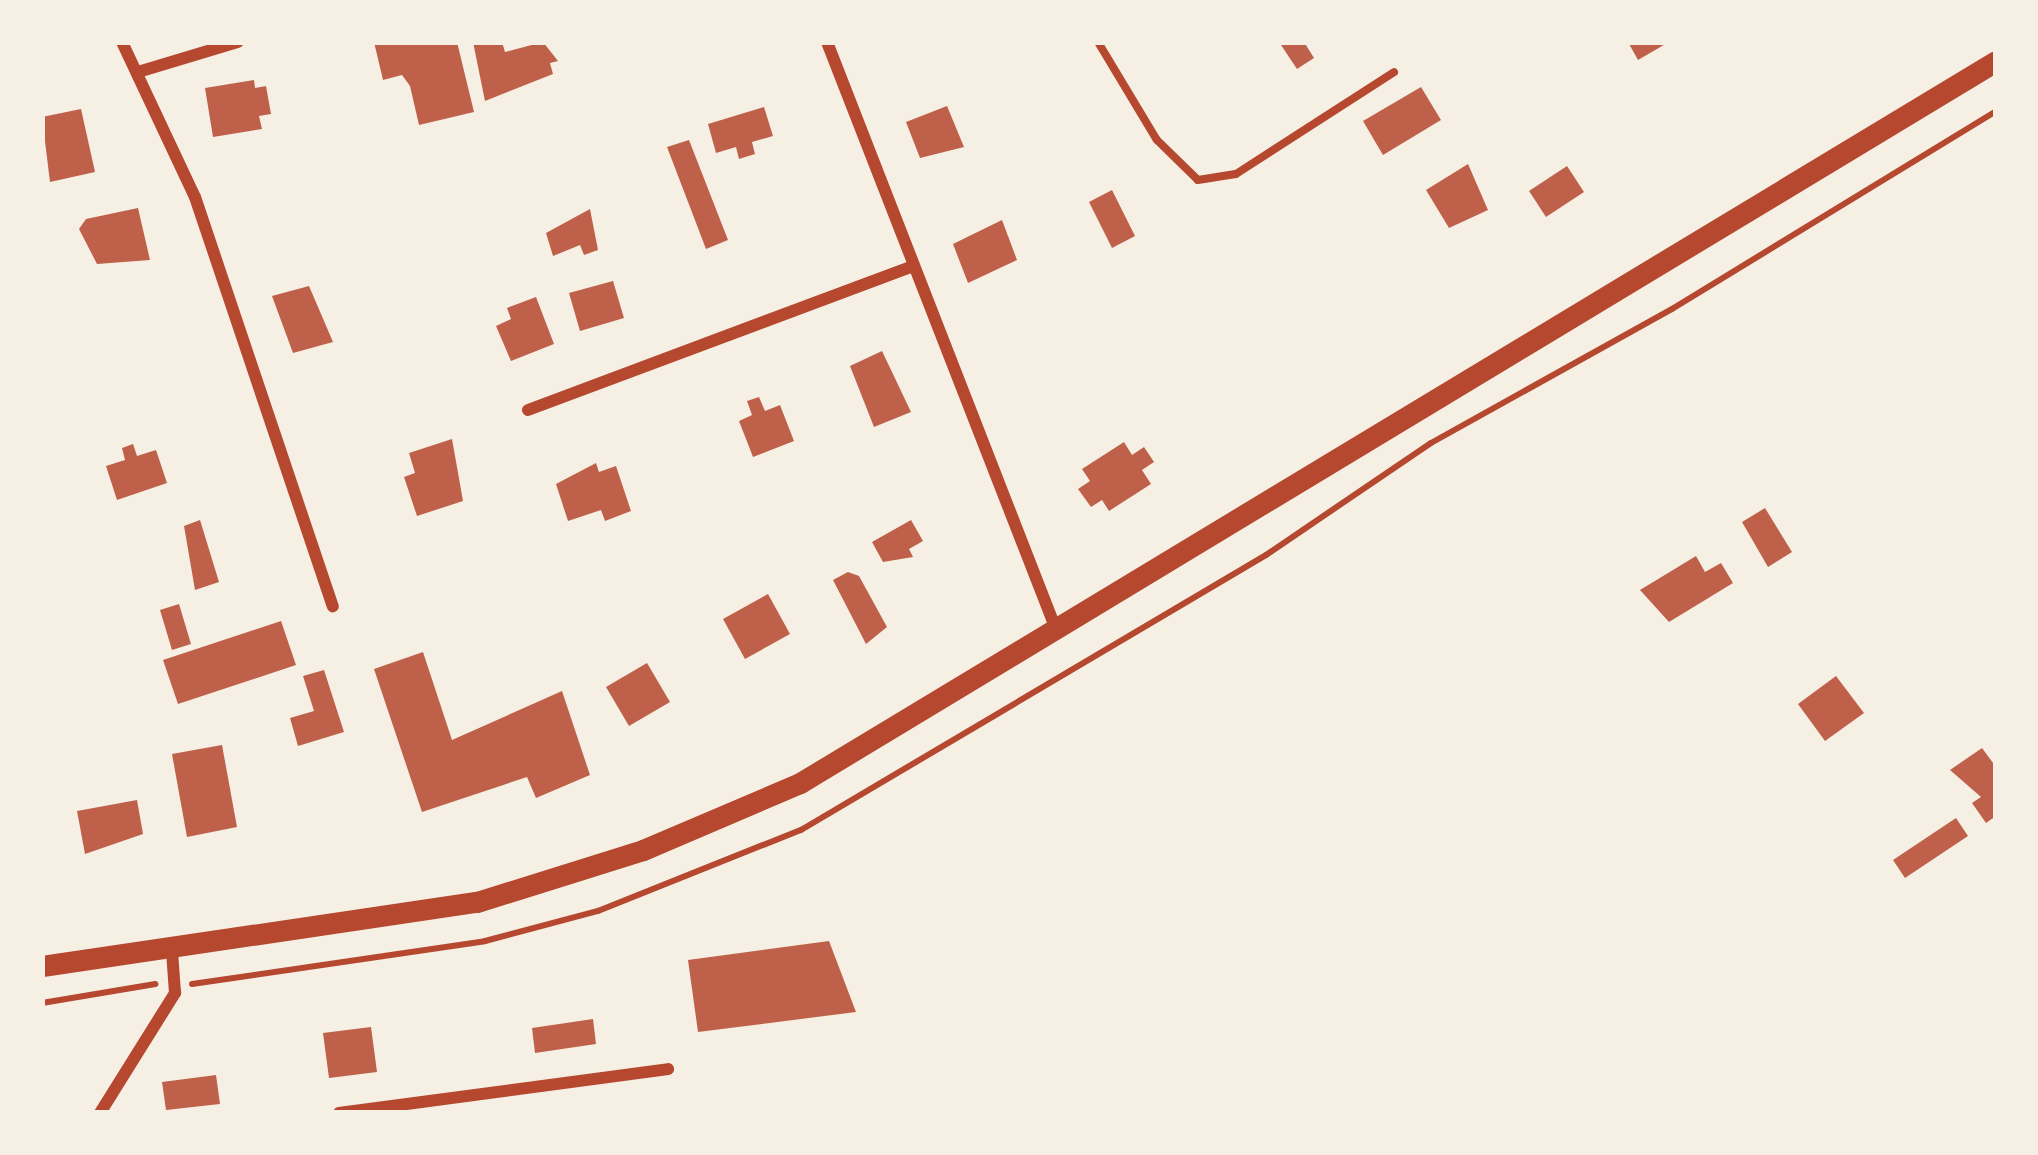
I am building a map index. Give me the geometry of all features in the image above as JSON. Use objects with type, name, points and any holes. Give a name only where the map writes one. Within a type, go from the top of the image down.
[{"type":"main road","points":[[42,966],[172,951],[477,902],[643,850],[800,783],[1058,633],[1996,61]]},
{"type":"street","points":[[122,42],[195,197],[333,606]]},
{"type":"street","points":[[138,72],[238,42]]},
{"type":"street","points":[[827,42],[1058,633]]},
{"type":"street","points":[[528,410],[914,266]]},
{"type":"street","points":[[100,1113],[175,993],[172,951]]},
{"type":"street","points":[[339,1113],[668,1070]]},
{"type":"lane","points":[[1098,42],[1157,140],[1198,180],[1236,175],[1394,72]]},
{"type":"building","points":[[374,42],[457,42],[474,112],[419,125],[410,86],[402,75],[383,80]]},
{"type":"building","points":[[473,42],[502,42],[505,52],[543,42],[558,61],[550,63],[553,74],[485,101]]},
{"type":"building","points":[[1279,42],[1304,42],[1314,58],[1297,69]]},
{"type":"building","points":[[1628,42],[1669,42],[1638,60]]},
{"type":"building","points":[[254,80],[255,88],[266,86],[271,114],[259,116],[262,129],[213,137],[205,88]]},
{"type":"building","points":[[1421,87],[1441,120],[1383,155],[1363,121]]},
{"type":"building","points":[[947,106],[964,147],[920,158],[906,122]]},
{"type":"building","points":[[764,107],[773,136],[752,142],[755,154],[739,159],[736,147],[716,153],[708,124]]},
{"type":"building","points":[[81,109],[95,172],[50,182],[42,117]]},
{"type":"building","points":[[689,140],[728,240],[706,249],[667,147]]},
{"type":"building","points":[[1468,164],[1488,210],[1449,228],[1426,190]]},
{"type":"building","points":[[1567,166],[1584,192],[1546,217],[1529,191]]},
{"type":"building","points":[[1112,190],[1135,236],[1112,248],[1089,202]]},
{"type":"building","points":[[138,208],[150,260],[97,264],[79,229],[86,219]]},
{"type":"building","points":[[590,209],[598,250],[584,255],[580,245],[553,256],[546,233]]},
{"type":"building","points":[[1002,220],[1017,260],[968,283],[953,244]]},
{"type":"building","points":[[613,281],[624,318],[580,331],[569,293]]},
{"type":"building","points":[[309,286],[333,342],[293,353],[272,296]]},
{"type":"building","points":[[536,297],[554,344],[511,361],[496,326],[511,319],[507,308]]},
{"type":"building","points":[[882,351],[911,412],[874,427],[850,366]]},
{"type":"building","points":[[759,397],[765,411],[780,405],[794,441],[753,457],[739,421],[752,415],[747,401]]},
{"type":"building","points":[[452,439],[463,501],[417,516],[404,477],[415,473],[409,453]]},
{"type":"building","points":[[1124,442],[1132,455],[1144,447],[1154,462],[1142,470],[1151,484],[1109,511],[1102,500],[1091,507],[1078,489],[1090,481],[1082,469]]},
{"type":"building","points":[[133,444],[137,456],[156,450],[167,483],[117,500],[106,466],[125,460],[122,448]]},
{"type":"building","points":[[596,463],[599,472],[616,466],[631,511],[605,521],[601,510],[568,521],[556,484]]},
{"type":"building","points":[[1765,508],[1792,552],[1768,567],[1742,522]]},
{"type":"building","points":[[200,520],[219,582],[195,590],[184,526]]},
{"type":"building","points":[[911,520],[923,541],[909,549],[913,557],[883,562],[872,542]]},
{"type":"building","points":[[1696,556],[1705,572],[1721,563],[1733,583],[1669,622],[1640,590]]},
{"type":"building","points":[[848,572],[859,576],[887,627],[866,644],[833,580]]},
{"type":"building","points":[[768,594],[790,634],[745,659],[723,619]]},
{"type":"building","points":[[179,604],[191,644],[172,650],[160,610]]},
{"type":"building","points":[[281,621],[296,665],[178,704],[163,660]]},
{"type":"building","points":[[423,652],[452,740],[562,691],[590,775],[536,798],[527,777],[422,812],[374,669]]},
{"type":"building","points":[[647,663],[670,702],[629,726],[606,687]]},
{"type":"building","points":[[324,670],[344,732],[298,746],[290,718],[314,711],[303,676]]},
{"type":"building","points":[[1836,676],[1864,713],[1825,741],[1798,704]]},
{"type":"building","points":[[222,745],[237,827],[187,837],[172,754]]},
{"type":"building","points":[[1982,748],[1996,767],[1996,816],[1986,823],[1972,803],[1981,797],[1950,770]]},
{"type":"building","points":[[137,800],[143,834],[85,854],[77,811]]},
{"type":"building","points":[[1956,818],[1968,836],[1905,878],[1893,860]]},
{"type":"building","points":[[829,941],[856,1012],[698,1032],[688,960]]},
{"type":"building","points":[[593,1019],[596,1044],[535,1053],[532,1028]]},
{"type":"building","points":[[371,1027],[377,1072],[329,1078],[323,1033]]},
{"type":"building","points":[[216,1075],[220,1104],[166,1110],[162,1082]]}]
